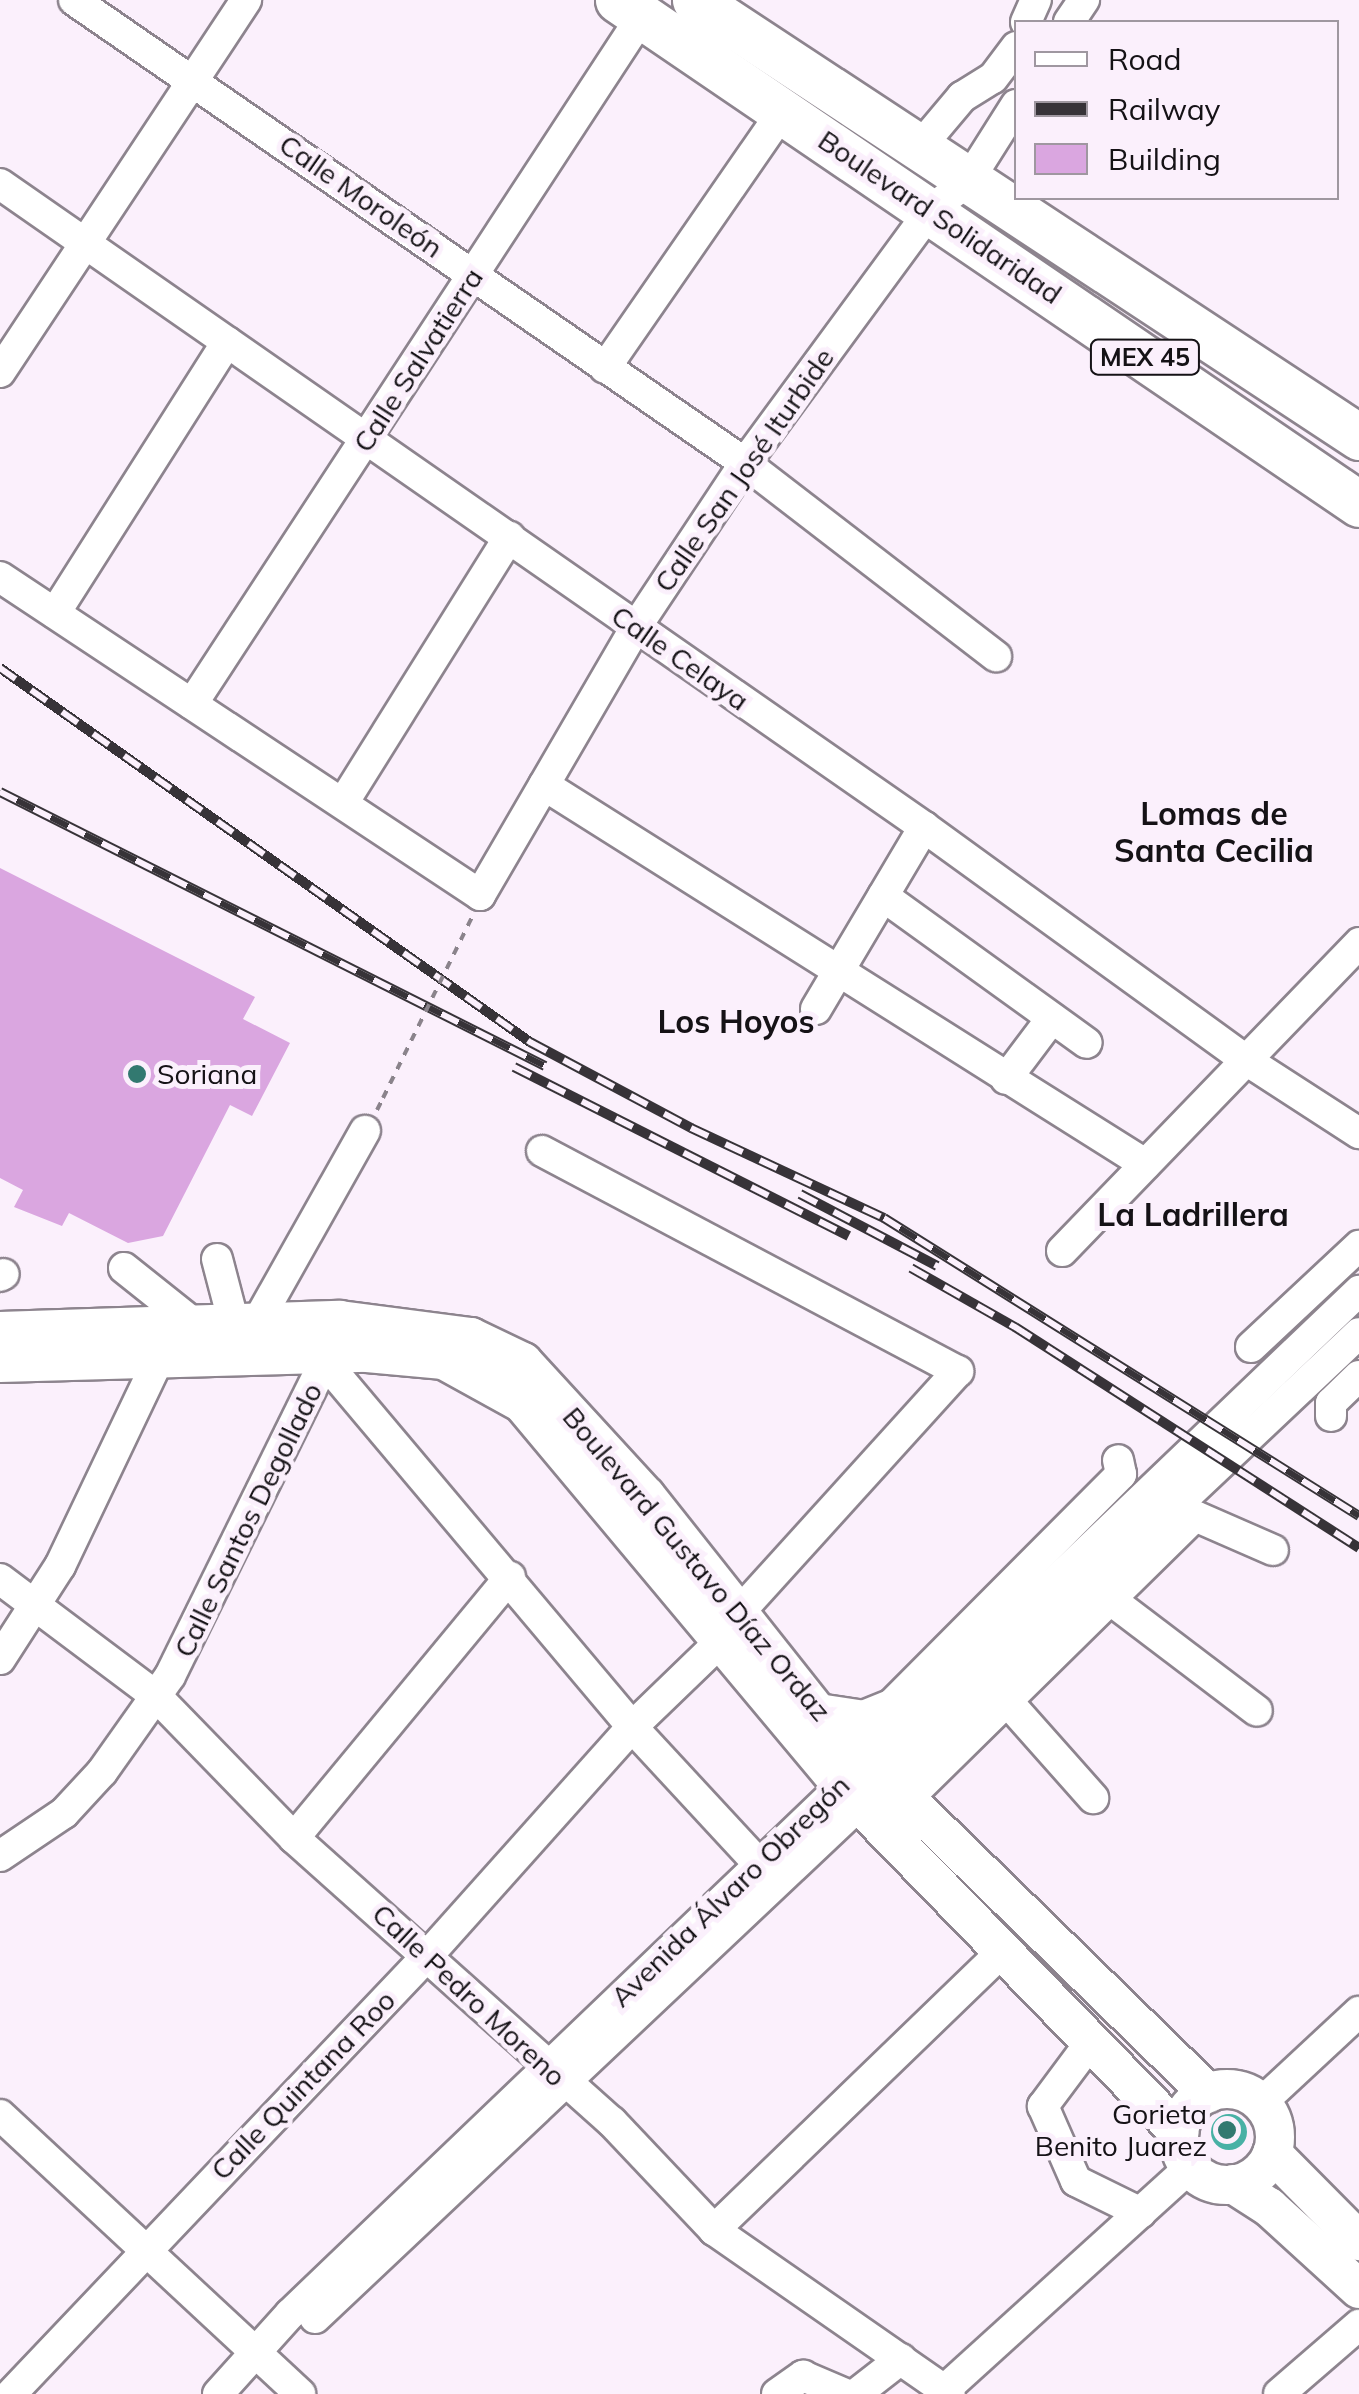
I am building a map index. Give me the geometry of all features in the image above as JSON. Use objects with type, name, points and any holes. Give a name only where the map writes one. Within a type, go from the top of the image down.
[{"type":"highway","name":"Boulevard Solidaridad","points":[[696,0],[1359,437]]},
{"type":"highway","name":"Boulevard Solidaridad","points":[[630,8],[1359,504]]},
{"type":"main road","name":"Boulevard Gustavo Díaz Ordaz","points":[[0,1363],[246,1320],[421,1328],[471,1337],[523,1362],[646,1496],[740,1612],[1000,1953],[1090,2043],[1184,2150]]},
{"type":"main road","name":"Boulevard Gustavo Díaz Ordaz","points":[[0,1331],[176,1335],[327,1358],[444,1360],[522,1403],[718,1644],[1208,2093]]},
{"type":"main road","points":[[818,1713],[849,1720],[882,1714],[938,1690]]},
{"type":"main road","points":[[1236,2090],[1261,2102],[1274,2126],[1272,2153],[1257,2174],[1234,2184],[1217,2184],[1184,2150],[1188,2109],[1208,2093],[1236,2090]]},
{"type":"main road","points":[[1272,2153],[1359,2241]]},
{"type":"main road","points":[[1234,2184],[1270,2207],[1359,2289]]},
{"type":"street","name":"Calle Moroleón","points":[[74,0],[194,78],[745,463],[996,656]]},
{"type":"street","points":[[0,372],[246,0]]},
{"type":"street","name":"Calle Salvatierra","points":[[192,704],[474,276],[630,8]]},
{"type":"street","points":[[919,148],[962,97],[993,78],[1014,49]]},
{"type":"street","points":[[968,181],[1014,108]]},
{"type":"street","points":[[605,368],[782,112]]},
{"type":"street","name":"Calle San José Iturbide","points":[[478,903],[636,627],[745,463],[930,210],[968,181]]},
{"type":"street","name":"Calle Celaya","points":[[0,184],[924,827],[1246,1060],[1359,1133]]},
{"type":"street","points":[[55,613],[228,342]]},
{"type":"street","points":[[342,804],[509,537]]},
{"type":"street","points":[[0,577],[342,804],[478,903]]},
{"type":"street","points":[[544,785],[1145,1164]]},
{"type":"street","points":[[816,1009],[924,827]]},
{"type":"street","points":[[883,896],[1088,1043]]},
{"type":"street","points":[[1062,1250],[1359,943]]},
{"type":"street","points":[[1006,1079],[1052,1018]]},
{"type":"street","points":[[246,1320],[364,1132]]},
{"type":"street","points":[[542,1150],[958,1371],[740,1612]]},
{"type":"street","points":[[1251,1347],[1359,1246]]},
{"type":"street","points":[[217,1259],[246,1320]]},
{"type":"street","points":[[0,1659],[36,1612],[176,1335],[124,1268]]},
{"type":"street","points":[[1217,1445],[1359,1291]]},
{"type":"street","points":[[1217,1445],[1359,1333]]},
{"type":"street","points":[[327,1358],[632,1726],[767,1873]]},
{"type":"street","name":"Calle Santos Degollado","points":[[0,1856],[64,1813],[156,1696],[217,1592],[327,1358]]},
{"type":"street","points":[[1331,1416],[1331,1403],[1359,1376]]},
{"type":"street","name":"Avenida Álvaro Obregón","points":[[871,1785],[938,1690],[1217,1445]]},
{"type":"street","name":"Avenida Álvaro Obregón","points":[[218,2394],[258,2356],[290,2314],[557,2076],[767,1873],[871,1785],[1217,1445]]},
{"type":"street","points":[[882,1714],[1120,1474],[1118,1460]]},
{"type":"street","points":[[871,1785],[1007,1701],[1195,1516],[1212,1518],[1273,1550]]},
{"type":"street","points":[[294,1838],[510,1577]]},
{"type":"street","name":"Calle Pedro Moreno","points":[[0,1579],[36,1612],[156,1696],[294,1838],[429,1954],[557,2076],[612,2122],[714,2230],[945,2392]]},
{"type":"street","points":[[1111,1600],[1256,1711]]},
{"type":"street","name":"Calle Quintana Roo","points":[[11,2394],[429,1954],[632,1726],[718,1644]]},
{"type":"street","points":[[1007,1701],[1093,1798]]},
{"type":"street","points":[[714,2230],[1000,1953]]},
{"type":"street","points":[[1261,2102],[1359,2012]]},
{"type":"street","points":[[1090,2043],[1043,2106],[1076,2181],[1142,2213]]},
{"type":"street","name":"Avenida Álvaro Obregón","points":[[258,2356],[300,2331],[528,2122],[557,2076]]},
{"type":"street","points":[[528,2122],[578,2110],[612,2122]]},
{"type":"street","points":[[0,2115],[300,2394]]},
{"type":"street","points":[[945,2392],[1142,2213],[1184,2150]]},
{"type":"street","points":[[1279,2394],[1359,2325]]},
{"type":"street","points":[[777,2394],[803,2376],[844,2392],[901,2359]]},
{"type":"path","points":[[384,1098],[478,903]]},
{"type":"shaded area","points":[[1229,2114],[1242,2119],[1247,2132],[1242,2145],[1229,2150],[1216,2145],[1211,2132],[1216,2119]]},
{"type":"building","name":"Soriana","points":[[0,868],[255,997],[243,1019],[290,1043],[252,1116],[230,1105],[163,1236],[128,1243],[69,1213],[62,1226],[14,1207],[23,1190],[0,1178]]},
{"type":"railway","points":[[0,668],[530,1042],[691,1128],[884,1218],[1359,1516]]},
{"type":"railway","points":[[0,792],[545,1066]]},
{"type":"railway","points":[[514,1067],[849,1236]]},
{"type":"railway","points":[[800,1194],[937,1266]]},
{"type":"railway","points":[[911,1268],[1015,1327],[1359,1548]]},
{"type":"place","name":"Soriana","points":[[137,1074]]},
{"type":"place","name":"Gorieta Benito Juarez","points":[[1227,2130]]},
{"type":"district","name":"Lomas de Santa Cecilia","points":[[1214,832]]},
{"type":"district","name":"Los Hoyos","points":[[736,1021]]},
{"type":"district","name":"La Ladrillera","points":[[1193,1214]]}]
